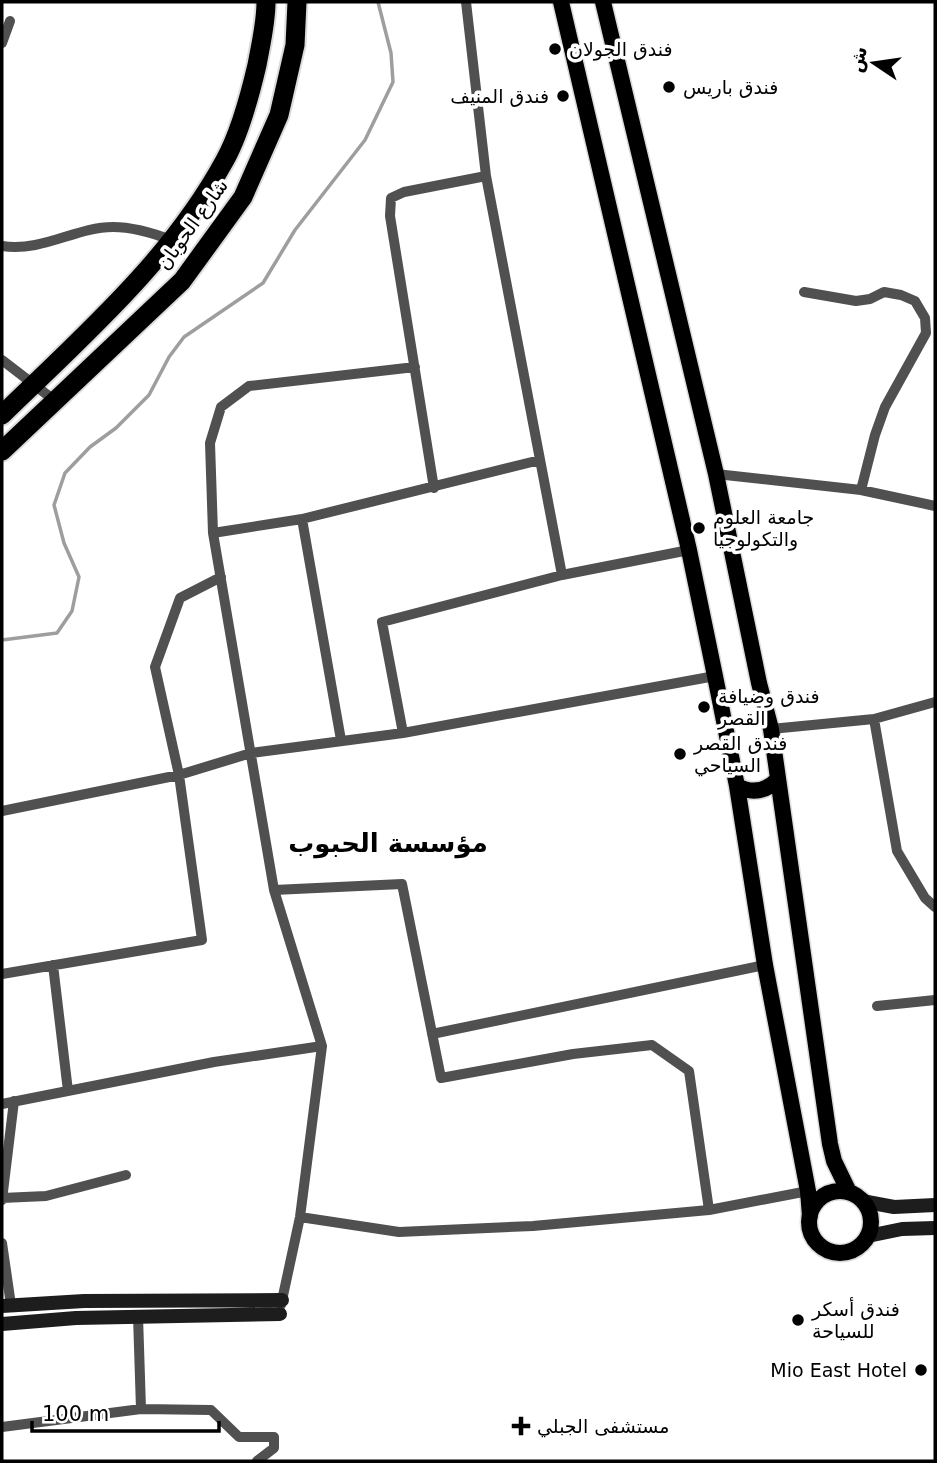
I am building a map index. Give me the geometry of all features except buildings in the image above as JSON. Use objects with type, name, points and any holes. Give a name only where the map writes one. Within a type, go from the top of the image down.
[{"type":"highway","name":"شارع الحوبان","points":[[2,415],[147,271],[226,159],[251,92],[266,23],[267,2]]},
{"type":"highway","name":"شارع الحوبان","points":[[2,451],[182,281],[243,197],[279,116],[295,45],[297,2]]},
{"type":"main road","points":[[561,2],[689,550],[715,676],[737,786],[765,965],[808,1191],[812,1235],[825,1249],[835,1252],[854,1250],[867,1236],[870,1217],[834,1161],[830,1144],[771,729],[716,474],[603,2]]},
{"type":"main road","points":[[737,786],[747,791],[759,791],[770,787],[778,779]]},
{"type":"main road","points":[[810,1216],[820,1198],[829,1193],[894,1207],[935,1205]]},
{"type":"main road","points":[[867,1236],[902,1229],[935,1228]]},
{"type":"main road","points":[[6,1306],[84,1301],[281,1307]]},
{"type":"main road","points":[[2,1324],[281,1307]]},
{"type":"street","points":[[466,2],[486,176],[562,575]]},
{"type":"street","points":[[2,43],[10,21]]},
{"type":"street","points":[[434,488],[390,216],[391,198],[404,192],[486,176]]},
{"type":"street","points":[[2,246],[44,244],[113,226],[149,232],[171,240]]},
{"type":"street","points":[[804,292],[856,301],[870,299],[884,292],[901,295],[915,301],[925,318],[926,333],[885,407],[861,490]]},
{"type":"street","points":[[2,359],[54,400]]},
{"type":"street","points":[[281,1307],[300,1217],[322,1046],[274,890],[213,533],[209,443],[221,407],[249,386],[415,367]]},
{"type":"street","points":[[213,533],[302,519],[540,460]]},
{"type":"street","points":[[716,474],[861,490],[935,506]]},
{"type":"street","points":[[302,519],[341,740]]},
{"type":"street","points":[[403,733],[382,622],[562,575],[689,550]]},
{"type":"street","points":[[2,974],[202,940],[179,775],[155,667],[180,598],[221,578]]},
{"type":"street","points":[[2,811],[179,775],[251,753],[403,733],[715,676]]},
{"type":"street","points":[[771,729],[874,719],[935,702]]},
{"type":"street","points":[[874,719],[897,851],[925,898],[935,907]]},
{"type":"street","points":[[274,890],[402,884],[441,1079],[573,1054],[652,1045],[689,1071],[709,1210]]},
{"type":"street","points":[[53,965],[68,1091]]},
{"type":"street","points":[[432,1034],[765,965]]},
{"type":"street","points":[[877,1006],[935,1000]]},
{"type":"street","points":[[2,1104],[214,1062],[322,1046]]},
{"type":"street","points":[[14,1101],[2,1199],[46,1196],[126,1175]]},
{"type":"street","points":[[300,1217],[399,1231],[533,1226],[709,1210],[808,1191]]},
{"type":"street","points":[[2,1244],[6,1306]]},
{"type":"street","points":[[138,1316],[141,1409]]},
{"type":"street","points":[[2,1427],[141,1409],[211,1410],[239,1437],[274,1437],[274,1448],[257,1461]]},
{"type":"waterway","points":[[2,640],[57,633],[72,611],[79,577],[64,543],[54,505],[65,473],[149,395],[169,357],[184,337],[263,283],[295,230],[365,140],[393,82],[391,53],[378,2]]},
{"type":"place","name":"فندق الجولان","points":[[555,49]]},
{"type":"place","name":"فندق باريس","points":[[669,87]]},
{"type":"place","name":"فندق المنيف","points":[[563,96]]},
{"type":"place","name":"جامعة العلوم والتكولوجيا","points":[[699,528]]},
{"type":"place","name":"فندق وضيافة القصر","points":[[704,707]]},
{"type":"place","name":"فندق القصر السياحي","points":[[680,754]]},
{"type":"place","name":"فندق أسكر للسياحة","points":[[798,1320]]},
{"type":"place","name":"Mio East Hotel","points":[[921,1370]]},
{"type":"place","name":"مستشفى الجبلي","points":[[521,1426]]},
{"type":"district","name":"مؤسسة الحبوب","points":[[388,843]]}]
